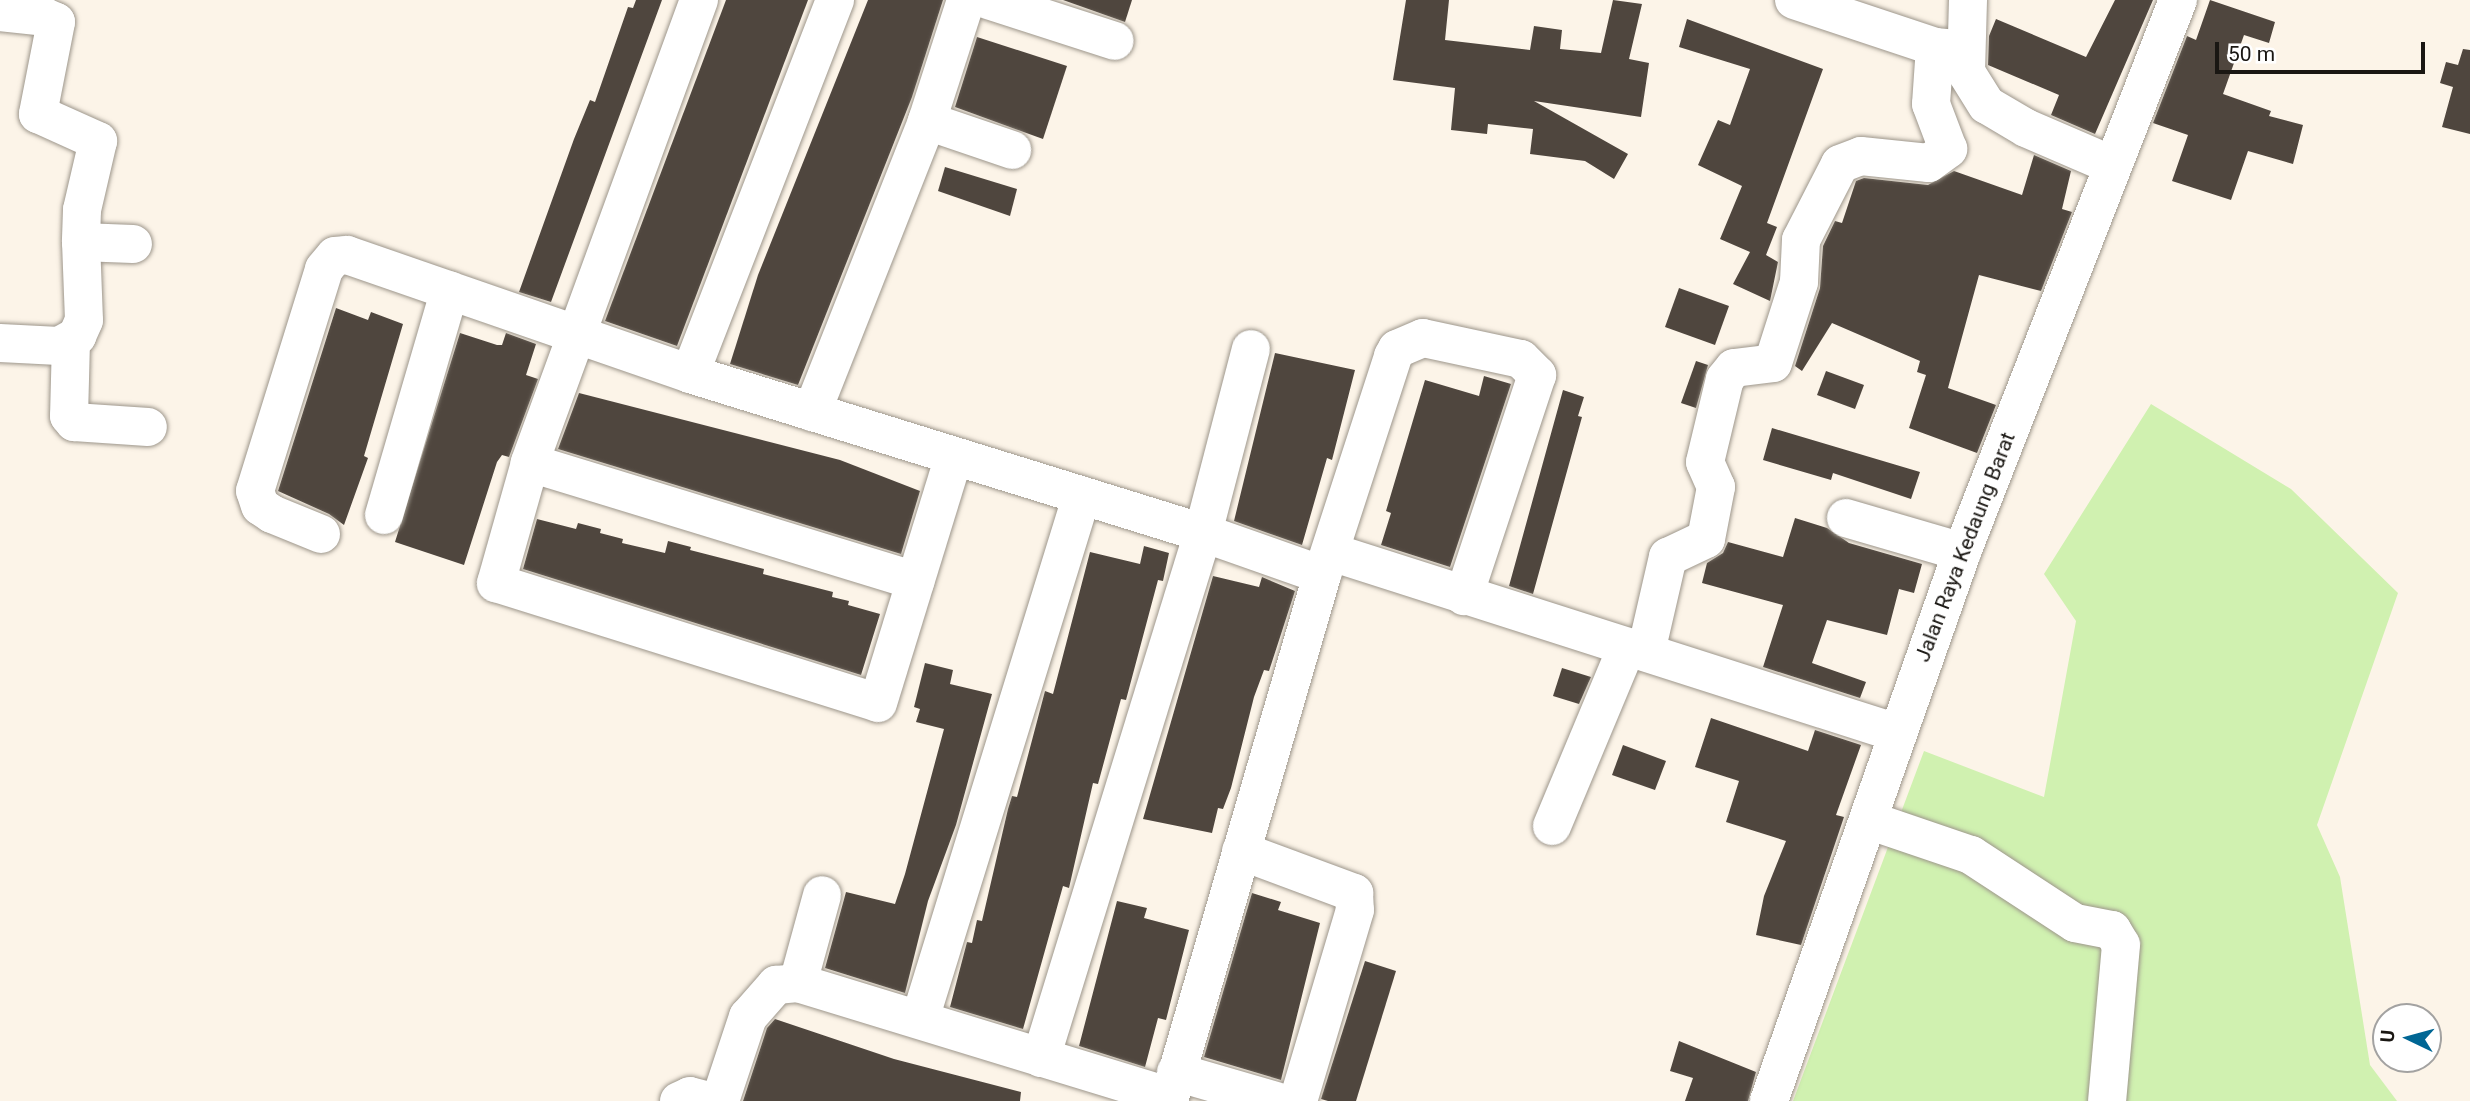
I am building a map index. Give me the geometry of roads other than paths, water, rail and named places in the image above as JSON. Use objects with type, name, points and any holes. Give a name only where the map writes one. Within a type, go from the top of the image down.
[{"type":"street","points":[[699,0],[530,463],[496,583],[878,703],[954,456]]},
{"type":"street","points":[[690,373],[835,0]]},
{"type":"street","points":[[812,412],[927,121],[966,0]]},
{"type":"street","points":[[988,0],[1115,41]]},
{"type":"street","points":[[1794,0],[1950,48],[1987,105],[2026,128],[2112,165]]},
{"type":"street","points":[[1552,825],[1637,650],[1668,557],[1706,539],[1716,486],[1705,462],[1725,379],[1734,368],[1773,363],[1799,282],[1801,240],[1840,164],[1861,156],[1929,163],[1948,149],[1931,104],[1968,0]]},
{"type":"street","name":"Jalan Raya Kedaung Barat","points":[[1769,1101],[1962,552],[2178,0]]},
{"type":"street","points":[[0,12],[45,16],[56,22],[42,75],[38,114],[98,141],[82,210],[84,320],[71,341],[69,416],[74,422],[148,426]]},
{"type":"street","points":[[927,121],[1012,150]]},
{"type":"street","points":[[81,242],[134,244]]},
{"type":"street","points":[[321,534],[272,514],[260,506],[255,491],[324,270],[335,256],[347,255],[690,373],[1203,533],[1464,596],[1897,733]]},
{"type":"street","points":[[384,515],[450,290]]},
{"type":"street","points":[[1172,1090],[1326,563],[1397,349],[1423,338],[1521,359],[1537,375],[1464,596]]},
{"type":"street","points":[[0,343],[48,347],[71,341]]},
{"type":"street","points":[[1041,1058],[1203,533],[1251,349]]},
{"type":"street","points":[[530,463],[915,580]]},
{"type":"street","points":[[920,1019],[1082,495]]},
{"type":"street","points":[[1846,518],[1962,552]]},
{"type":"street","points":[[1868,820],[1971,855],[2075,923],[2112,930],[2121,945],[2107,1101]]},
{"type":"street","points":[[1241,851],[1354,893],[1355,910],[1298,1101]]},
{"type":"street","points":[[798,983],[822,895]]},
{"type":"street","points":[[720,1101],[748,1017],[776,985],[798,983],[1041,1058],[1172,1090],[1276,1101]]},
{"type":"street","points":[[679,1101],[690,1096],[709,1101]]}]
